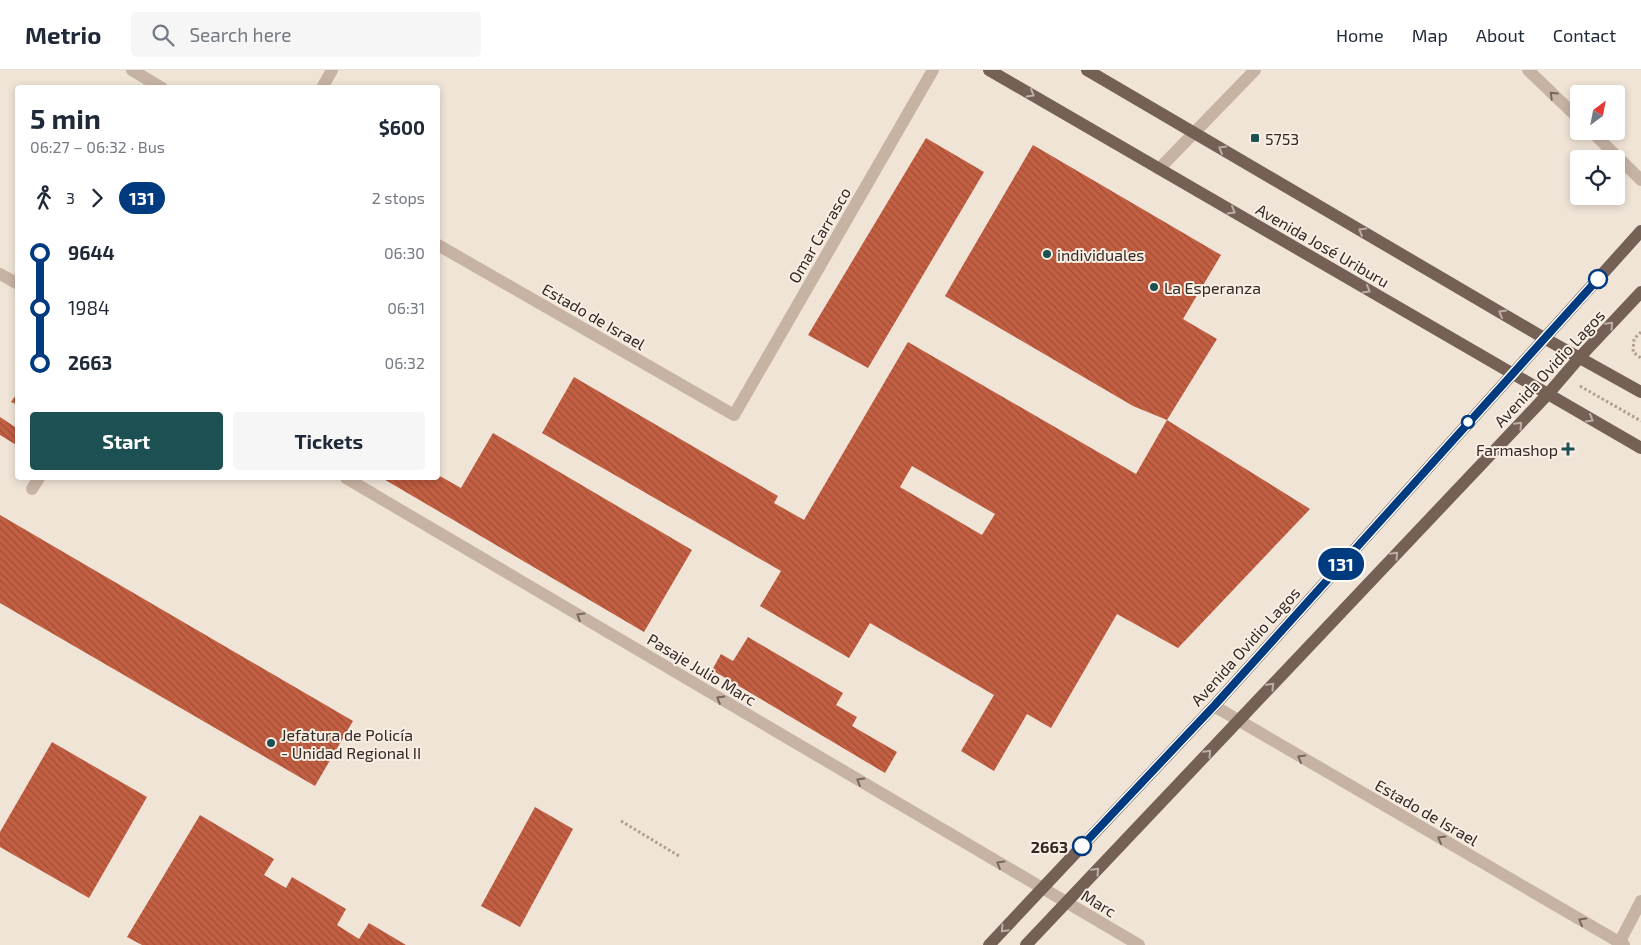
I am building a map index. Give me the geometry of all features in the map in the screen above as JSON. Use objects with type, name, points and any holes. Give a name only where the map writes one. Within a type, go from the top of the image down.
[{"type":"main road","name":"Avenida José Uriburu","points":[[989,70],[1641,448]]},
{"type":"main road","name":"Avenida José Uriburu","points":[[1087,70],[1544,338],[1641,392]]},
{"type":"main road","name":"Avenida Ovidio Lagos","points":[[989,945],[1214,706],[1641,231]]},
{"type":"main road","name":"Avenida Ovidio Lagos","points":[[1026,945],[1548,394],[1641,292]]},
{"type":"street","points":[[132,70],[157,85]]},
{"type":"street","points":[[324,85],[332,70]]},
{"type":"street","name":"Omar Carrasco","points":[[734,415],[933,70]]},
{"type":"street","points":[[1159,169],[1255,70]]},
{"type":"street","points":[[1528,70],[1570,110]]},
{"type":"street","points":[[1600,140],[1641,180]]},
{"type":"street","name":"Estado de Israel","points":[[440,246],[734,415]]},
{"type":"street","points":[[0,274],[15,282]]},
{"type":"street","points":[[32,489],[38,480]]},
{"type":"street","name":"Pasaje Julio Marc","points":[[349,480],[1042,888]]},
{"type":"street","name":"Estado de Israel","points":[[1214,706],[1620,944]]},
{"type":"street","name":"Marc","points":[[1042,888],[1139,945]]},
{"type":"street","points":[[1620,944],[1641,901]]},
{"type":"path","points":[[1641,332],[1634,339],[1633,352],[1641,358]]},
{"type":"path","points":[[1563,376],[1641,421]]},
{"type":"path","points":[[621,821],[678,856]]},
{"type":"building","points":[[926,138],[984,172],[868,368],[808,335]]},
{"type":"building","points":[[1033,145],[1221,255],[1183,319],[1217,339],[1167,420],[1133,406],[945,296]]},
{"type":"building","points":[[908,342],[1136,474],[1167,420],[1310,509],[1178,648],[1117,614],[1051,728],[1027,714],[994,771],[961,751],[994,695],[870,623],[849,658],[760,606],[781,571],[542,433],[574,377],[778,496],[774,503],[804,520]],"holes":[[[912,466],[995,514],[982,535],[900,487]]]},
{"type":"building","points":[[0,417],[15,427],[15,444],[0,435]]},
{"type":"building","points":[[493,433],[692,550],[644,632],[385,480],[440,480],[440,476],[461,488]]},
{"type":"building","points":[[0,515],[353,721],[315,786],[0,603]]},
{"type":"building","points":[[748,637],[843,693],[836,705],[857,717],[852,726],[897,752],[885,773],[712,670],[721,654],[733,661]]},
{"type":"building","points":[[52,742],[147,797],[89,898],[0,847],[0,832]]},
{"type":"building","points":[[535,807],[573,829],[520,927],[481,906]]},
{"type":"building","points":[[200,815],[274,859],[264,875],[286,888],[292,877],[346,909],[337,925],[359,939],[369,923],[406,945],[142,945],[127,937]]},
{"type":"bus line","name":"131","points":[[1082,846],[1214,706],[1598,279]]},
{"type":"place","name":"5753","points":[[1255,138]]},
{"type":"place","name":"individuales","points":[[1047,254]]},
{"type":"place","name":"La Esperanza","points":[[1154,287]]},
{"type":"place","name":"Farmashop","points":[[1568,449]]},
{"type":"place","name":"Jefatura de Policía - Unidad Regional II","points":[[271,743]]},
{"type":"place","name":"2663","points":[[1082,846]]}]
